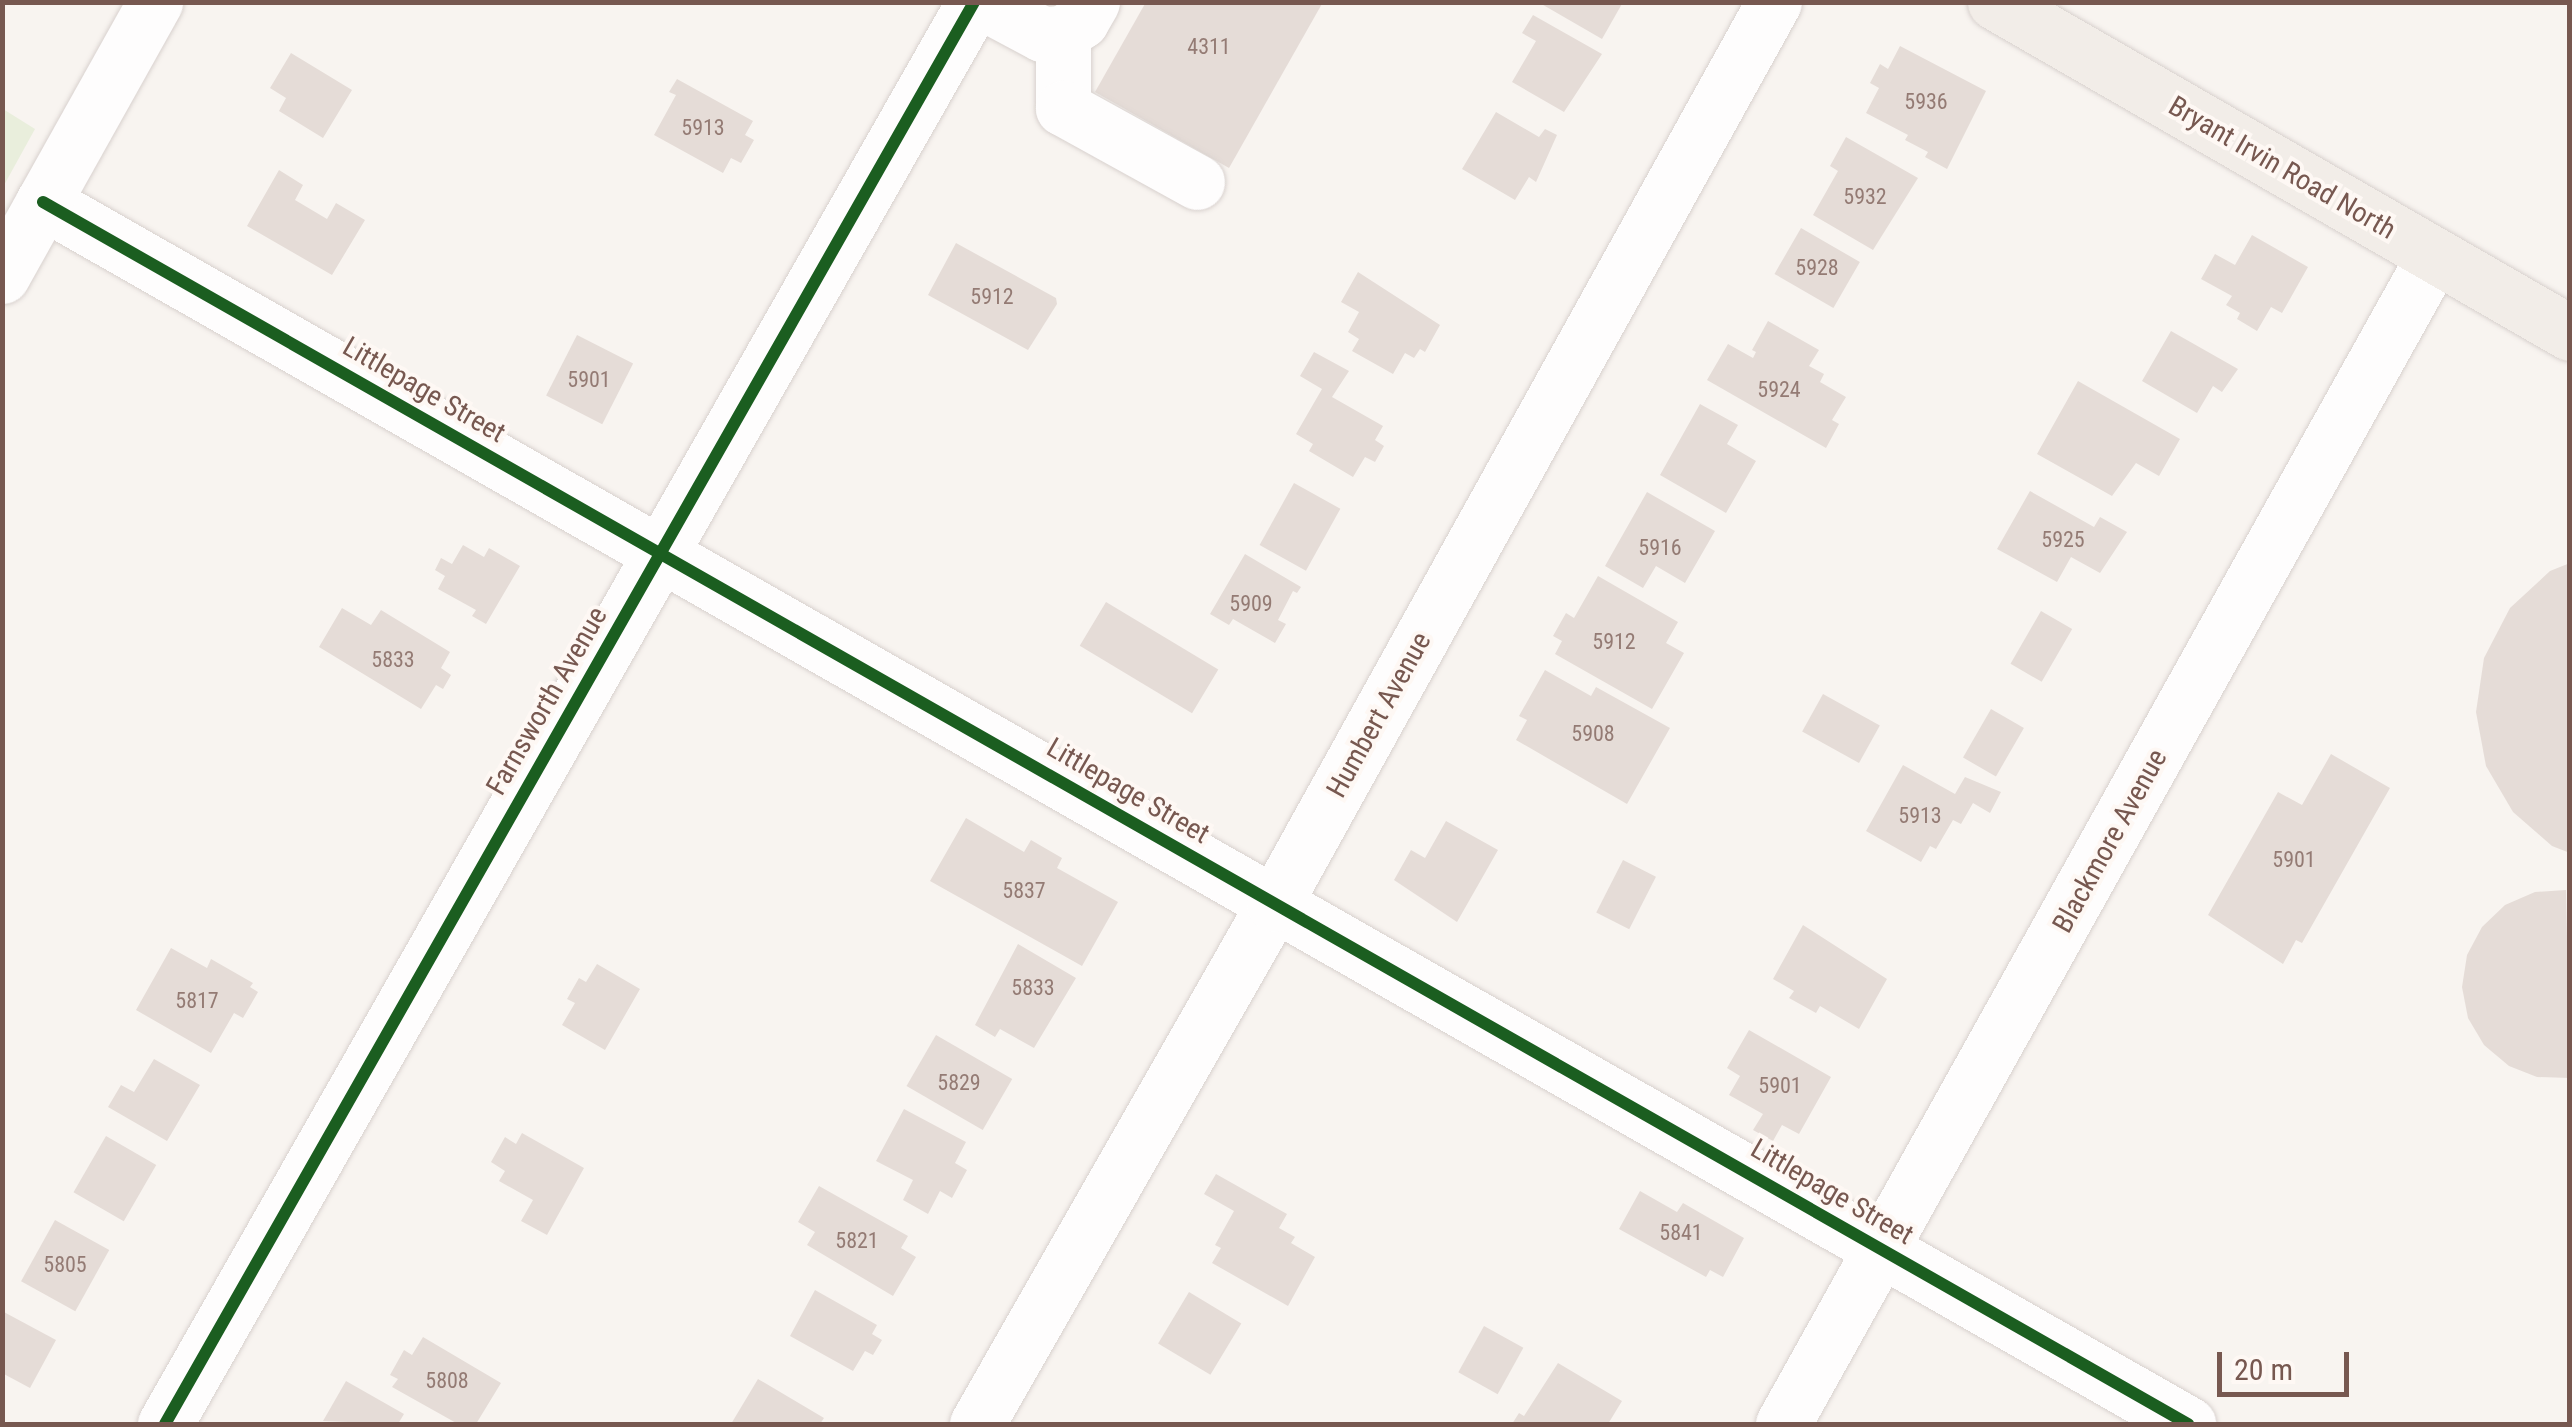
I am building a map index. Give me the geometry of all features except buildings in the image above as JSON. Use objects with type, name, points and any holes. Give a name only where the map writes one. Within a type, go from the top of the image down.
[{"type":"main road","name":"Bryant Irvin Road North","points":[[1995,2],[2570,333]]},
{"type":"street","points":[[2,276],[155,2]]},
{"type":"street","name":"Farnsworth Avenue","points":[[165,1424],[974,2]]},
{"type":"street","points":[[982,2],[1042,34],[1077,18]]},
{"type":"street","name":"Humbert Avenue","points":[[976,1424],[1274,904],[1774,2]]},
{"type":"street","points":[[1077,18],[1063,108],[1197,182]]},
{"type":"street","name":"Littlepage Street","points":[[42,202],[2183,1423]]},
{"type":"street","name":"Blackmore Avenue","points":[[1784,1424],[2434,256]]},
{"type":"green space","points":[[3,109],[35,129],[3,187]]},
{"type":"cycle path","points":[[165,1424],[974,2]]},
{"type":"cycle path","points":[[43,202],[2188,1424]]}]
